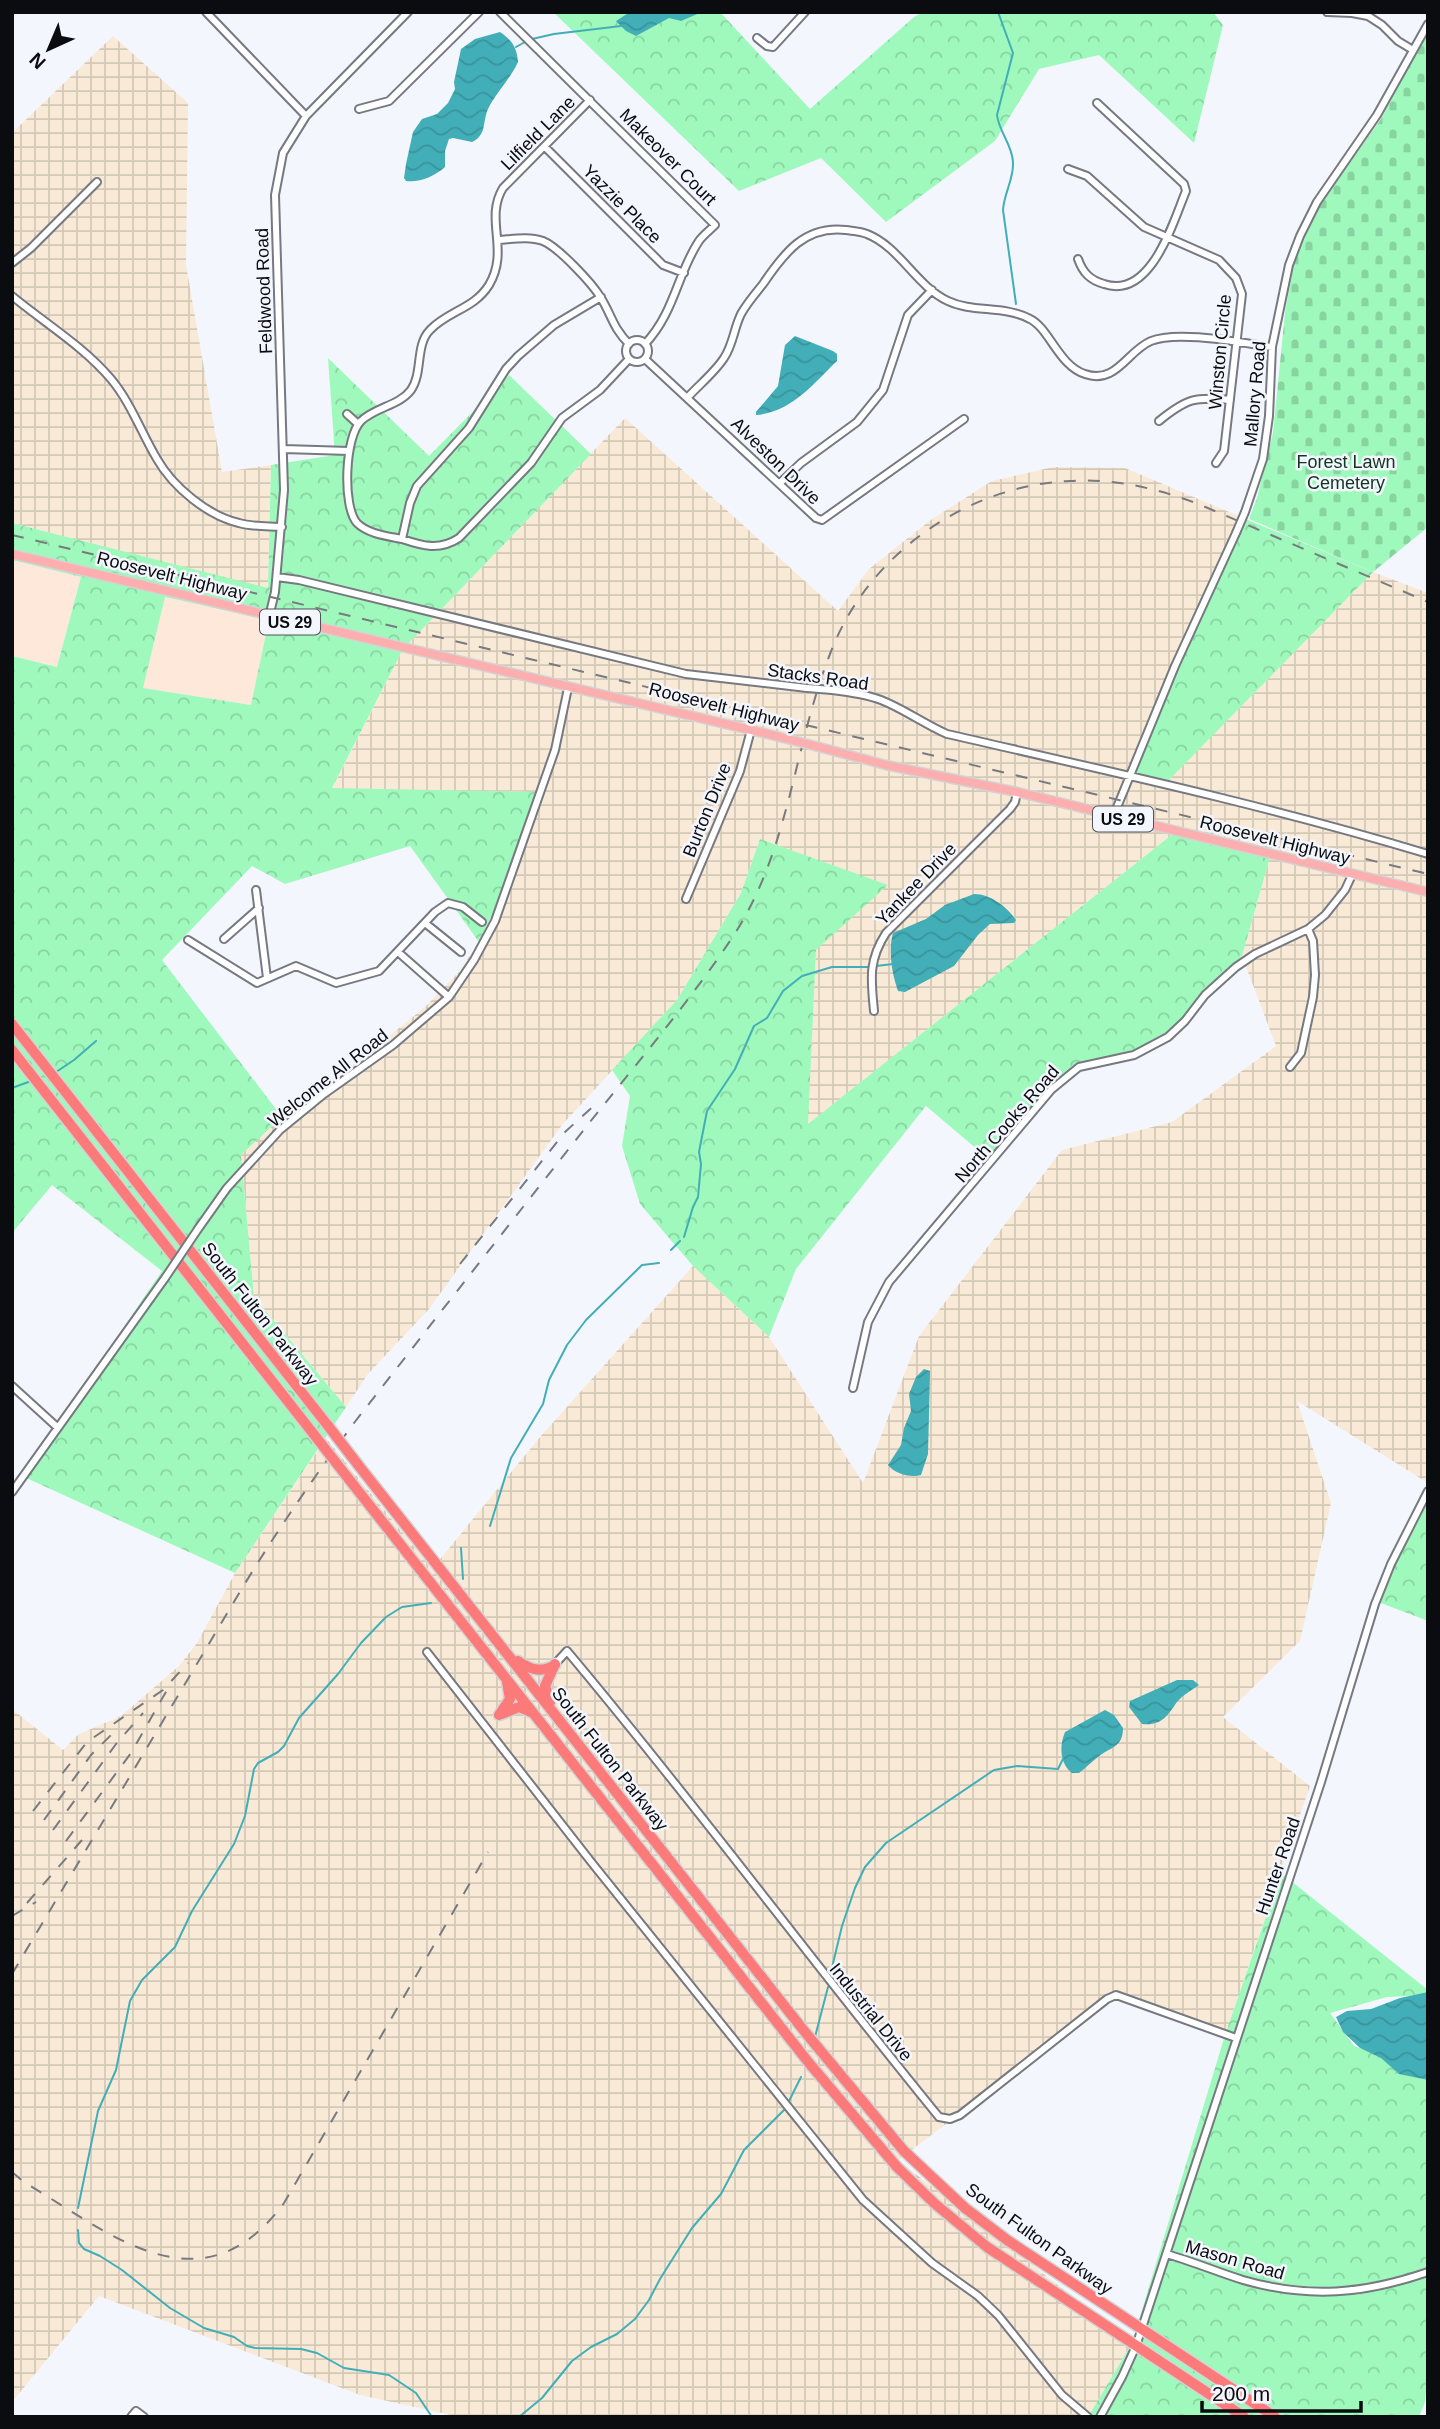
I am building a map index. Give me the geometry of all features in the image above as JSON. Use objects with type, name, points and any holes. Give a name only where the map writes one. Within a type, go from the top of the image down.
[{"type":"highway","name":"South Fulton Parkway","points":[[12,1024],[822,2053],[904,2151],[965,2208],[1007,2240],[1275,2417]]},
{"type":"highway","name":"South Fulton Parkway","points":[[12,1050],[809,2063],[897,2167],[934,2203],[979,2240],[1244,2417]]},
{"type":"highway","points":[[504,1650],[531,1669],[543,1671],[555,1664]]},
{"type":"highway","points":[[555,1664],[545,1690],[564,1726]]},
{"type":"highway","points":[[499,1715],[510,1696],[505,1676]]},
{"type":"highway","points":[[499,1715],[519,1707],[536,1715]]},
{"type":"main road","name":"Roosevelt Highway","points":[[12,554],[780,737],[886,765],[1017,792],[1428,892]]},
{"type":"street","points":[[206,12],[306,116]]},
{"type":"street","name":"Feldwood Road","points":[[269,617],[277,577],[282,527],[284,449],[275,195],[283,153],[306,116],[408,12]]},
{"type":"street","points":[[359,109],[389,101],[479,12]]},
{"type":"street","name":"Makeover Court","points":[[500,12],[715,225],[699,240],[665,317],[645,344]]},
{"type":"street","points":[[757,38],[773,47],[805,12]]},
{"type":"street","points":[[1327,12],[1368,16],[1413,50]]},
{"type":"street","name":"Mallory Road","points":[[1113,817],[1175,666],[1245,513],[1263,459],[1269,416],[1272,347],[1289,265],[1303,229],[1318,202],[1377,115],[1428,24]]},
{"type":"street","name":"Lilfield Lane","points":[[358,424],[412,389],[427,333],[437,324],[473,304],[486,289],[499,258],[494,215],[498,195],[590,100]]},
{"type":"street","points":[[1078,259],[1082,271],[1094,281],[1109,286],[1125,285],[1145,275],[1167,237],[1186,191],[1184,184],[1097,103]]},
{"type":"street","name":"Yazzie Place","points":[[545,147],[663,265],[684,274]]},
{"type":"street","name":"Winston Circle","points":[[1068,169],[1087,176],[1144,227],[1219,260],[1237,278],[1242,294],[1237,343],[1224,451],[1216,463]]},
{"type":"street","points":[[12,263],[31,248],[97,181]]},
{"type":"street","points":[[688,397],[724,358],[741,313],[778,262],[804,238],[828,228],[866,233],[883,243],[947,301],[1013,311],[1034,320],[1075,370],[1098,378],[1110,374],[1148,342],[1161,338],[1178,336],[1272,347]]},
{"type":"street","points":[[499,240],[531,238],[542,240],[554,247],[601,297],[613,326],[629,344]]},
{"type":"street","points":[[780,483],[801,463],[857,422],[883,390],[908,315],[932,290]]},
{"type":"street","points":[[12,296],[98,364],[128,402],[167,475],[201,505],[233,522],[282,527]]},
{"type":"street","points":[[402,539],[410,503],[417,486],[470,428],[506,369],[554,325],[601,297]]},
{"type":"street","points":[[639,340],[645,344],[648,352],[645,359],[637,362],[629,359],[626,353],[629,344],[639,340]]},
{"type":"street","points":[[347,414],[358,424],[352,435],[349,451],[349,501],[354,518],[373,533],[432,547],[446,546],[459,538],[531,463],[562,418],[600,390],[629,359]]},
{"type":"street","name":"Alveston Drive","points":[[645,359],[816,518],[826,520],[964,419]]},
{"type":"street","points":[[1159,421],[1187,400],[1230,400]]},
{"type":"street","points":[[284,449],[349,451]]},
{"type":"street","name":"Stacks Road","points":[[277,577],[299,580],[686,674],[855,692],[883,701],[947,734],[1129,776],[1428,854]]},
{"type":"street","name":"Welcome All Road","points":[[12,1492],[57,1427],[84,1395],[227,1188],[280,1130],[324,1094],[393,1045],[449,997],[483,945],[495,921],[553,758],[568,688]]},
{"type":"street","name":"Burton Drive","points":[[686,900],[740,771],[751,730]]},
{"type":"street","name":"Yankee Drive","points":[[874,1011],[872,960],[886,933],[1010,809],[1017,792]]},
{"type":"street","name":"North Cooks Road","points":[[853,1388],[868,1322],[890,1282],[1060,1080],[1079,1067],[1135,1055],[1158,1044],[1178,1029],[1205,995],[1236,967],[1255,954],[1308,929],[1336,904],[1352,875]]},
{"type":"street","points":[[256,890],[267,978]]},
{"type":"street","points":[[188,940],[257,983],[296,966],[336,983],[379,971],[448,903],[463,907],[482,922]]},
{"type":"street","points":[[224,939],[258,908]]},
{"type":"street","points":[[425,923],[461,952]]},
{"type":"street","points":[[1290,1067],[1301,1053],[1313,997],[1313,941],[1308,929]]},
{"type":"street","points":[[398,952],[449,997]]},
{"type":"street","points":[[12,1385],[57,1427]]},
{"type":"street","name":"Hunter Road","points":[[1166,2254],[1321,1782],[1375,1604],[1391,1564],[1428,1491]]},
{"type":"street","points":[[427,1651],[863,2200],[932,2263],[978,2296],[998,2315],[1062,2395],[1088,2417]]},
{"type":"street","name":"Industrial Drive","points":[[555,1664],[567,1651],[939,2117],[950,2119],[960,2115],[1107,1999],[1116,1995],[1236,2038]]},
{"type":"street","points":[[485,1726],[499,1715]]},
{"type":"street","name":"Mason Road","points":[[1100,2417],[1136,2346],[1166,2254],[1244,2280],[1287,2290],[1356,2291],[1389,2285],[1428,2272]]},
{"type":"street","points":[[131,2417],[136,2411],[144,2417]]},
{"type":"shaded area","points":[[113,36],[188,103],[186,265],[222,472],[271,465],[268,589],[12,523],[12,133]]},
{"type":"shaded area","points":[[625,418],[838,611],[869,569],[932,519],[992,481],[1053,467],[1125,468],[1241,517],[1162,786],[1373,572],[1428,593],[1428,1483],[1297,1401],[1331,1503],[1300,1641],[1223,1717],[1310,1786],[1225,2035],[1113,1999],[898,2160],[1132,2343],[1088,2417],[460,2417],[360,2395],[99,2296],[12,2402],[12,1709],[63,1750],[79,1734],[121,1716],[179,1666],[197,1643],[235,1573],[326,1438],[432,1569],[540,1437],[693,1266],[769,1337],[863,1483],[919,1336],[1062,1150],[1172,1122],[1276,1046],[1242,956],[1272,850],[1174,833],[807,1125],[816,950],[760,839],[741,893],[677,1000],[562,1125],[429,1309],[368,1374],[346,1407],[254,1297],[241,1155],[282,1117],[425,1007],[458,973],[482,938],[513,871],[535,792],[332,789],[403,649]]},
{"type":"shaded area","points":[[12,560],[81,577],[57,667],[12,656]]},
{"type":"shaded area","points":[[165,597],[270,620],[251,705],[143,688]]},
{"type":"green space","points":[[553,12],[720,12],[810,109],[923,12],[1213,12],[1223,25],[1194,143],[1099,55],[1039,69],[995,141],[886,222],[821,158],[739,191]]},
{"type":"green space","name":"Forest Lawn Cemetery","points":[[1428,32],[1428,527],[1373,572],[1249,519],[1273,433],[1285,313],[1294,262],[1320,204],[1381,119]]},
{"type":"green space","points":[[328,358],[429,456],[509,375],[591,454],[403,649],[332,788],[535,792],[513,871],[479,942],[410,846],[285,884],[252,866],[162,960],[282,1117],[241,1155],[254,1297],[346,1407],[235,1573],[24,1477],[162,1271],[52,1185],[12,1233],[12,656],[57,667],[81,577],[12,560],[12,523],[268,588],[271,465],[335,455]],"holes":[[[165,597],[269,620],[251,705],[143,688]]]},
{"type":"green space","points":[[1241,517],[1373,572],[1163,786],[1127,776]]},
{"type":"green space","points":[[1174,833],[1272,850],[1242,956],[1176,1031],[1152,1046],[1064,1076],[991,1161],[926,1106],[796,1269],[769,1337],[693,1266],[640,1204],[622,1146],[630,1096],[612,1070],[677,1000],[741,893],[760,839],[888,885],[816,950],[808,1124]]},
{"type":"green space","points":[[1428,1492],[1428,1621],[1373,1600]]},
{"type":"green space","points":[[1281,1873],[1428,1990],[1428,1995],[1387,1997],[1330,2013],[1354,2046],[1385,2057],[1396,2072],[1428,2074],[1428,2371],[1425,2402],[1419,2417],[1088,2417],[1132,2343],[1225,2035]]},
{"type":"water","points":[[630,12],[702,12],[681,21],[669,18],[636,36],[616,21]]},
{"type":"water","points":[[500,32],[513,45],[518,62],[488,109],[480,136],[472,142],[449,139],[445,151],[445,167],[427,178],[406,181],[406,164],[413,132],[422,119],[437,114],[448,103],[455,89],[461,49],[475,39]]},
{"type":"water","points":[[795,336],[833,351],[837,354],[837,361],[791,403],[769,413],[756,415],[778,386],[785,345]]},
{"type":"water","points":[[974,894],[998,902],[1016,920],[1014,923],[990,924],[954,966],[905,992],[898,991],[891,962],[893,933],[926,919],[945,905]]},
{"type":"water","points":[[924,1369],[930,1371],[928,1454],[921,1475],[908,1476],[888,1465],[901,1445],[911,1411],[909,1394],[916,1377]]},
{"type":"water","points":[[1177,1680],[1193,1680],[1199,1685],[1179,1699],[1159,1722],[1142,1724],[1129,1707],[1130,1701]]},
{"type":"water","points":[[1105,1710],[1114,1715],[1123,1728],[1121,1740],[1079,1773],[1072,1773],[1065,1765],[1062,1754],[1065,1732]]},
{"type":"water","points":[[1428,1992],[1428,2080],[1399,2074],[1381,2058],[1360,2048],[1343,2032],[1336,2017],[1347,2011],[1371,2009],[1400,1998]]},
{"type":"waterway","points":[[998,12],[1013,53],[997,115],[1013,162],[1003,210],[1016,304]]},
{"type":"waterway","points":[[532,39],[621,26]]},
{"type":"waterway","points":[[516,47],[525,42]]},
{"type":"waterway","points":[[876,966],[893,964]]},
{"type":"waterway","points":[[684,1237],[698,1197],[701,1164],[699,1152],[707,1111],[735,1069],[754,1026],[767,1018],[783,991],[802,976],[832,967],[869,967]]},
{"type":"waterway","points":[[56,1072],[96,1041]]},
{"type":"waterway","points":[[12,1088],[31,1081]]},
{"type":"waterway","points":[[671,1250],[680,1241]]},
{"type":"waterway","points":[[490,1526],[511,1458],[543,1404],[549,1380],[567,1345],[586,1320],[642,1265],[659,1263]]},
{"type":"waterway","points":[[461,1548],[463,1579]]},
{"type":"waterway","points":[[78,2208],[98,2111],[116,2070],[130,2001],[142,1980],[175,1947],[192,1911],[234,1844],[245,1816],[254,1769],[258,1763],[284,1746],[299,1718],[386,1617],[402,1607],[431,1603]]},
{"type":"waterway","points":[[830,1976],[842,1926],[855,1888],[865,1867],[886,1843],[994,1770],[1017,1766],[1058,1769],[1063,1759]]},
{"type":"waterway","points":[[815,2037],[828,1987]]},
{"type":"waterway","points":[[789,2101],[801,2077]]},
{"type":"waterway","points":[[519,2417],[542,2398],[572,2361],[591,2347],[617,2334],[635,2319],[692,2228],[721,2194],[744,2150],[784,2110]]},
{"type":"waterway","points":[[78,2230],[79,2243],[84,2249],[122,2270],[170,2308],[204,2328],[234,2337],[247,2346],[301,2349],[317,2353],[344,2368],[389,2375],[416,2393],[432,2417]]},
{"type":"railway","points":[[12,1974],[241,1590],[310,1484],[354,1423],[681,1009],[732,938],[752,904],[767,869],[790,796],[808,722],[832,649],[849,614],[871,583],[897,555],[926,531],[959,511],[994,496],[1031,486],[1069,481],[1102,481],[1149,489],[1196,503],[1428,602]]},
{"type":"railway","points":[[12,535],[1428,874]]},
{"type":"railway","points":[[460,1264],[565,1132],[598,1102]]},
{"type":"railway","points":[[33,1811],[87,1742],[163,1690],[188,1663]]},
{"type":"railway","points":[[66,1841],[131,1753],[167,1690]]},
{"type":"railway","points":[[53,1830],[116,1744],[143,1713]]},
{"type":"railway","points":[[44,1820],[91,1755],[117,1729]]},
{"type":"railway","points":[[27,1903],[82,1840]]},
{"type":"railway","points":[[12,2172],[90,2223],[123,2241],[156,2254],[189,2259],[221,2254],[253,2236],[284,2203],[488,1852]]},
{"type":"railway","points":[[12,1916],[36,1902]]}]
